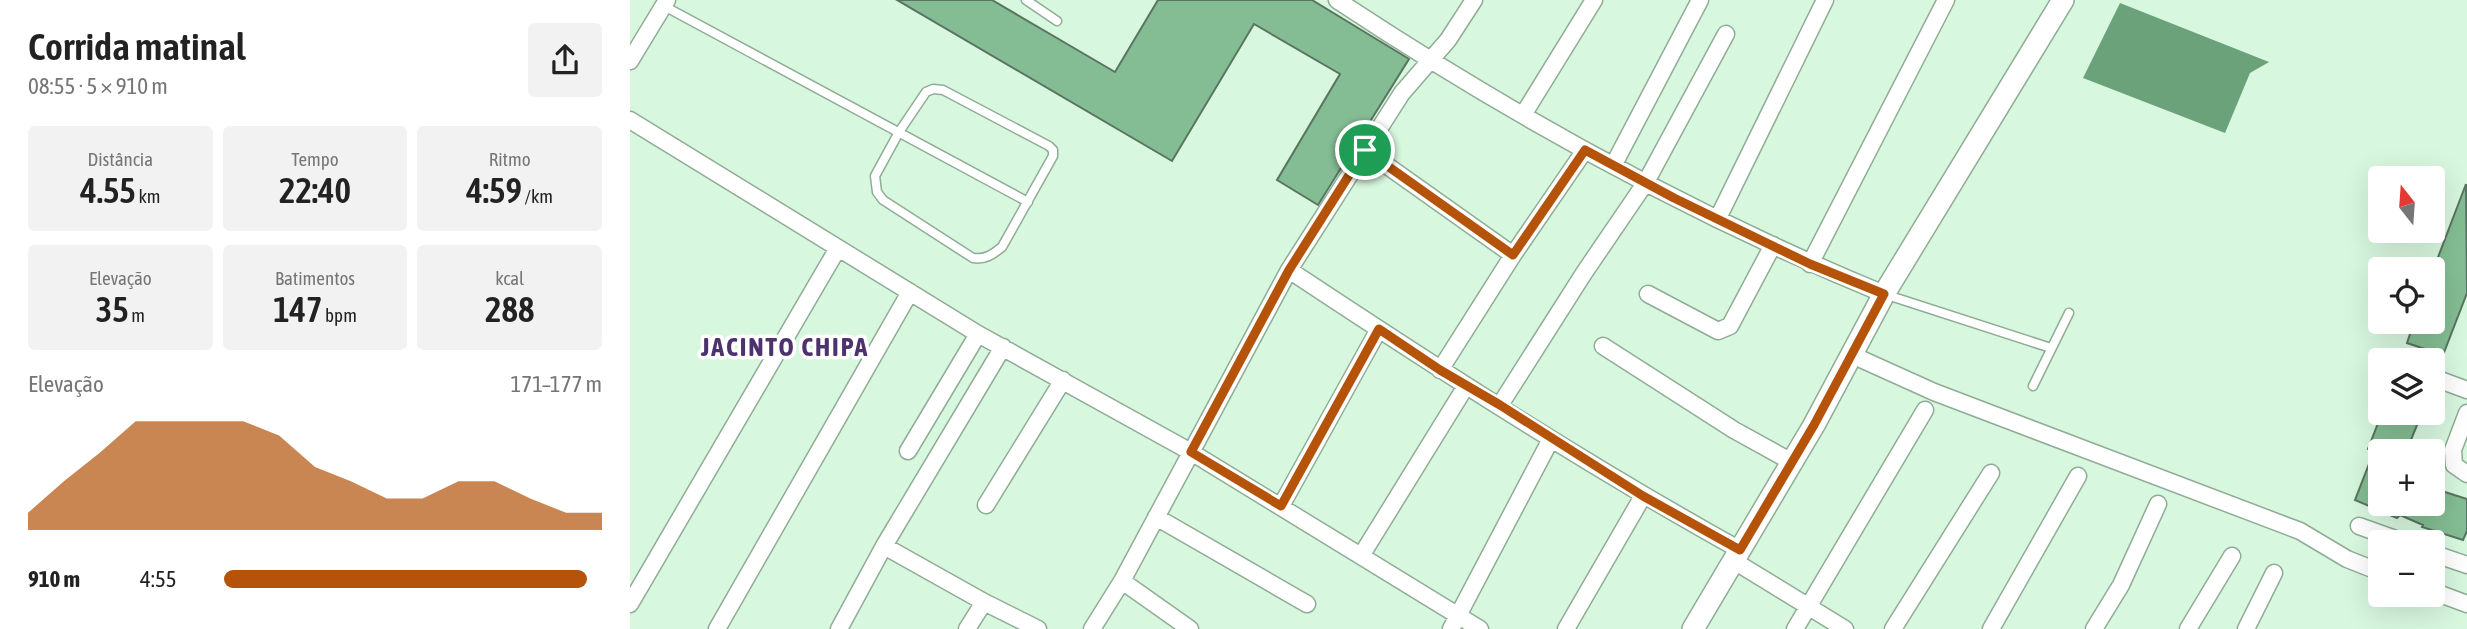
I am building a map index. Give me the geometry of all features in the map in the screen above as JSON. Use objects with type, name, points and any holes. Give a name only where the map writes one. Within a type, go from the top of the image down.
[{"type":"street","points":[[1337,0],[1430,61],[1646,183],[1810,264],[1884,294]]},
{"type":"street","points":[[1092,629],[1122,581],[1289,270],[1409,83],[1448,40],[1474,0]]},
{"type":"street","points":[[1523,115],[1594,0]]},
{"type":"street","points":[[1614,164],[1700,0]]},
{"type":"street","points":[[1718,218],[1825,0]]},
{"type":"street","points":[[1810,264],[1945,0]]},
{"type":"street","points":[[1693,629],[1792,462],[1884,294],[2063,0]]},
{"type":"street","points":[[630,61],[666,3]]},
{"type":"street","points":[[1500,405],[1584,273],[1646,183],[1726,34]]},
{"type":"street","points":[[630,120],[978,334],[1191,452],[1281,506],[1361,556],[1454,623],[1480,629]]},
{"type":"street","points":[[1365,150],[1513,255]]},
{"type":"street","points":[[1440,370],[1513,255],[1585,150]]},
{"type":"street","points":[[1648,294],[1718,331],[1725,330],[1730,326],[1773,245]]},
{"type":"street","points":[[630,604],[838,248]]},
{"type":"street","points":[[1289,270],[1440,370],[1500,405],[1737,556],[1845,629]]},
{"type":"street","points":[[717,629],[910,292]]},
{"type":"street","points":[[1281,506],[1379,329]]},
{"type":"street","points":[[908,451],[978,334]]},
{"type":"street","points":[[1603,346],[1734,429],[1792,462]]},
{"type":"street","points":[[839,629],[884,545],[1003,347]]},
{"type":"street","points":[[1852,355],[1934,392],[2300,531],[2347,559],[2368,567]]},
{"type":"street","points":[[986,505],[1063,380]]},
{"type":"street","points":[[2445,382],[2467,390]]},
{"type":"street","points":[[1361,556],[1466,386]]},
{"type":"street","points":[[1795,629],[1925,410]]},
{"type":"street","points":[[2467,413],[2454,450],[2454,465],[2467,474]]},
{"type":"street","points":[[1454,623],[1551,439]]},
{"type":"street","points":[[1892,629],[1991,473]]},
{"type":"street","points":[[1991,629],[2078,476]]},
{"type":"street","points":[[1566,629],[1643,496]]},
{"type":"street","points":[[2094,629],[2121,585],[2158,505]]},
{"type":"street","points":[[1156,517],[1307,604]]},
{"type":"street","points":[[2359,526],[2370,530]]},
{"type":"street","points":[[884,545],[985,603],[1038,629]]},
{"type":"street","points":[[2188,629],[2231,556]]},
{"type":"street","points":[[2445,557],[2467,565]]},
{"type":"street","points":[[2246,629],[2274,573]]},
{"type":"street","points":[[1122,581],[1190,629]]},
{"type":"street","points":[[2445,596],[2467,604]]},
{"type":"street","points":[[967,629],[985,603]]},
{"type":"lane","points":[[1026,0],[1058,21]]},
{"type":"lane","points":[[666,3],[1028,202]]},
{"type":"lane","points":[[933,89],[943,90],[1049,146],[1053,150],[1053,156],[1002,247],[991,256],[973,258],[883,200],[877,192],[875,176],[899,132],[926,92],[933,89]]},
{"type":"lane","points":[[1884,294],[2051,348]]},
{"type":"lane","points":[[2033,386],[2069,313]]},
{"type":"shaded area","points":[[2120,3],[2269,62],[2250,73],[2225,133],[2083,78]]},
{"type":"building","points":[[897,0],[992,0],[1115,72],[1158,0],[1312,0],[1409,59],[1318,205],[1277,180],[1340,74],[1254,24],[1172,161]]},
{"type":"building","points":[[2466,184],[2467,293],[2445,350],[2422,348],[2407,343],[2410,334],[2445,334],[2445,257],[2438,257]]},
{"type":"building","points":[[2377,425],[2417,425],[2411,439],[2372,439]]},
{"type":"building","points":[[2368,466],[2368,506],[2355,500]]},
{"type":"building","points":[[2445,492],[2467,499],[2467,531],[2463,540],[2445,534],[2445,530],[2431,530],[2422,527],[2423,525],[2402,516],[2445,516]]},
{"type":"district","name":"JACINTO CHIPA","points":[[785,347]]},
{"type":"route","points":[[1365,150],[1513,255],[1585,150],[1674,198],[1810,264],[1884,294],[1814,425],[1740,550],[1643,496],[1379,329],[1281,506],[1191,452],[1289,270],[1365,150]]}]
